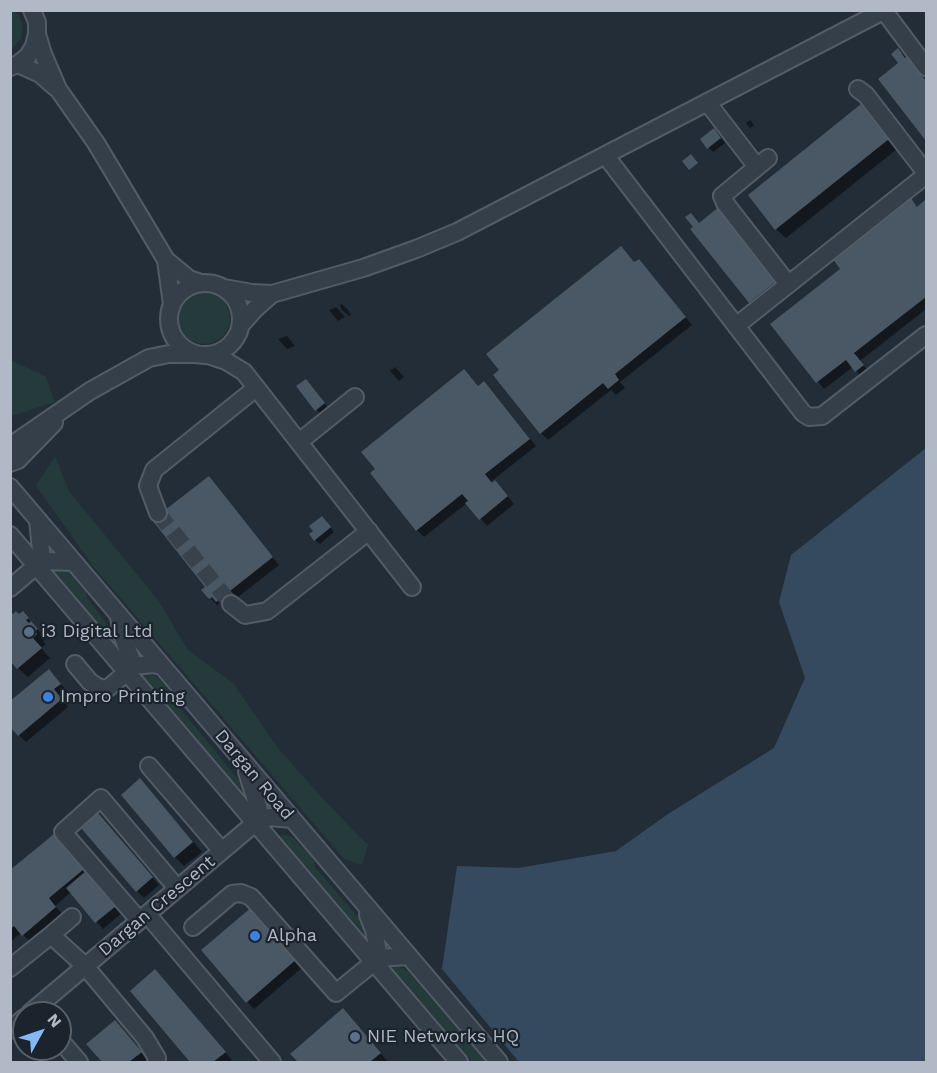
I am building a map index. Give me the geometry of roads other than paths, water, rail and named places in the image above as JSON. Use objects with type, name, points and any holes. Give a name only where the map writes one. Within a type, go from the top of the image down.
[{"type":"street","points":[[37,19],[43,54],[58,89],[96,143],[166,260],[189,279],[252,293],[272,294],[363,268],[457,232],[884,11],[927,67]]},
{"type":"street","points":[[14,65],[28,56],[34,46],[37,19]]},
{"type":"street","points":[[14,65],[40,74],[58,89]]},
{"type":"street","points":[[736,326],[927,174],[866,95],[858,89]]},
{"type":"street","points":[[707,102],[757,166],[725,192],[722,196],[723,200],[788,284]]},
{"type":"street","points":[[605,155],[803,413],[814,418],[822,416],[927,335]]},
{"type":"street","points":[[166,260],[172,305],[169,317],[171,330],[181,345],[202,355],[226,361],[244,372],[412,587]]},
{"type":"street","points":[[172,305],[183,290],[201,283]]},
{"type":"street","points":[[224,288],[238,304],[241,314],[239,329],[244,372]]},
{"type":"street","points":[[149,358],[169,354],[202,355],[226,349],[255,309],[272,294]]},
{"type":"street","points":[[10,446],[90,391],[149,358],[162,345],[171,330]]},
{"type":"street","points":[[158,513],[148,486],[154,470],[256,388]]},
{"type":"street","points":[[299,442],[355,397]]},
{"type":"street","points":[[10,463],[18,460],[69,407]]},
{"type":"street","name":"Dargan Road","points":[[10,487],[499,1062]]},
{"type":"street","points":[[38,519],[39,563]]},
{"type":"street","points":[[231,604],[245,615],[267,611],[369,531]]},
{"type":"street","name":"Dargan Road","points":[[10,535],[39,563],[130,669],[376,960],[459,1062]]},
{"type":"street","points":[[10,588],[39,563],[74,562]]},
{"type":"street","points":[[118,614],[130,669]]},
{"type":"street","points":[[75,664],[90,682],[107,689],[130,669],[152,664],[162,666]]},
{"type":"street","points":[[244,763],[258,821],[270,817],[291,819]]},
{"type":"street","points":[[149,766],[222,851]]},
{"type":"street","points":[[177,888],[101,798],[63,832],[143,917],[272,1062]]},
{"type":"street","name":"Dargan Crescent","points":[[43,1001],[258,821]]},
{"type":"street","points":[[193,927],[232,894],[241,893],[251,897],[336,993],[376,960],[408,956]]},
{"type":"street","points":[[362,902],[374,930],[376,960]]},
{"type":"street","points":[[10,968],[72,917]]},
{"type":"street","points":[[51,935],[85,966],[145,1038],[157,1058],[156,1062]]},
{"type":"water","points":[[926,448],[926,1062],[519,1062],[442,969],[457,866],[519,868],[616,851],[668,814],[774,748],[805,678],[779,602],[791,555]]},
{"type":"tunnel","points":[[158,513],[231,604]]},
{"type":"place","name":"i3 Digital Ltd","points":[[29,632]]},
{"type":"place","name":"Impro Printing","points":[[48,697]]},
{"type":"place","name":"Alpha","points":[[255,936]]},
{"type":"place","name":"NIE Networks HQ","points":[[355,1037]]}]
